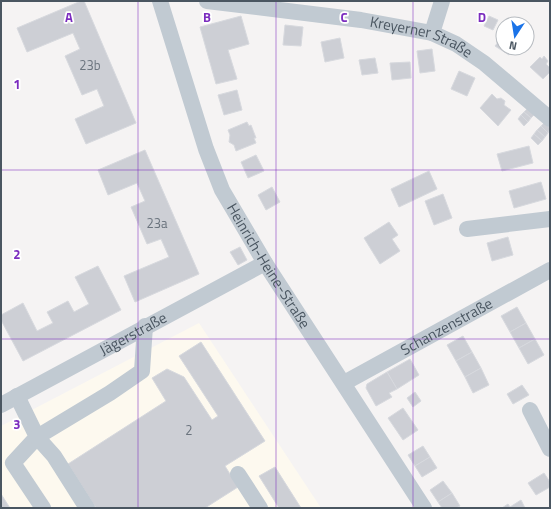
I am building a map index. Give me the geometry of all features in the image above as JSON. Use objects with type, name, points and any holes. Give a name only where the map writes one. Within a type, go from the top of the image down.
[{"type":"street","name":"Kreyerner Straße","points":[[208,1],[361,20],[432,33],[456,44],[484,63],[547,112]]},
{"type":"street","points":[[432,33],[442,1]]},
{"type":"street","name":"Heinrich-Heine-Straße","points":[[162,2],[213,171],[244,230],[424,508]]},
{"type":"street","points":[[467,229],[550,219]]},
{"type":"street","name":"Jägerstraße","points":[[1,405],[145,326],[265,263]]},
{"type":"street","name":"Schanzenstraße","points":[[344,383],[550,270]]},
{"type":"street","points":[[43,508],[13,463],[37,437],[110,393],[142,371],[145,326]]},
{"type":"street","points":[[17,396],[37,437],[54,456],[87,508]]},
{"type":"street","points":[[530,410],[550,449]]},
{"type":"street","points":[[238,474],[260,508]]},
{"type":"shaded area","points":[[199,323],[321,508],[1,508],[1,426]]},
{"type":"building","points":[[84,1],[136,123],[86,144],[75,119],[104,106],[97,89],[82,95],[65,56],[80,49],[73,33],[27,52],[17,28]]},
{"type":"building","points":[[241,16],[249,44],[228,50],[237,79],[216,84],[200,27]]},
{"type":"building","points":[[489,16],[495,19],[495,26],[493,30],[484,26]]},
{"type":"building","points":[[285,25],[303,27],[301,46],[283,45]]},
{"type":"building","points":[[340,38],[344,58],[325,62],[321,42]]},
{"type":"building","points":[[432,49],[435,71],[420,73],[417,51]]},
{"type":"building","points":[[544,56],[548,61],[546,64],[550,68],[550,72],[543,79],[530,67],[540,57],[542,59]]},
{"type":"building","points":[[375,58],[378,73],[362,75],[359,60]]},
{"type":"building","points":[[410,62],[411,78],[392,80],[390,63]]},
{"type":"building","points":[[459,71],[475,78],[467,96],[451,89]]},
{"type":"building","points":[[237,90],[242,110],[224,115],[218,95]]},
{"type":"building","points":[[492,94],[497,99],[501,98],[505,101],[504,105],[511,110],[498,126],[480,108]]},
{"type":"building","points":[[528,108],[535,114],[531,118],[524,112]]},
{"type":"building","points":[[524,112],[531,118],[528,122],[521,115]]},
{"type":"building","points":[[521,115],[528,122],[524,126],[518,119]]},
{"type":"building","points":[[247,122],[249,126],[251,125],[256,138],[254,138],[256,143],[236,151],[234,145],[229,142],[230,135],[228,130]]},
{"type":"building","points":[[544,123],[550,128],[548,133],[541,126]]},
{"type":"building","points":[[541,126],[548,133],[545,137],[537,130]]},
{"type":"building","points":[[537,130],[545,137],[542,141],[534,134]]},
{"type":"building","points":[[534,134],[542,141],[538,145],[531,138]]},
{"type":"building","points":[[529,146],[533,163],[502,171],[497,154]]},
{"type":"building","points":[[145,150],[199,274],[135,302],[124,276],[169,257],[161,239],[147,244],[131,207],[145,201],[137,183],[108,195],[98,170]]},
{"type":"building","points":[[256,155],[264,171],[248,178],[241,162]]},
{"type":"building","points":[[429,171],[437,189],[399,207],[391,189]]},
{"type":"building","points":[[541,182],[546,199],[514,208],[509,191]]},
{"type":"building","points":[[272,187],[280,202],[266,210],[258,195]]},
{"type":"building","points":[[443,194],[452,218],[434,225],[425,201]]},
{"type":"building","points":[[389,222],[398,235],[392,239],[400,251],[380,264],[364,238]]},
{"type":"building","points":[[508,237],[513,255],[492,261],[487,243]]},
{"type":"building","points":[[240,247],[247,260],[238,265],[230,252]]},
{"type":"building","points":[[98,266],[121,310],[23,361],[1,320],[1,315],[23,303],[37,331],[53,323],[47,312],[68,301],[74,312],[89,304],[75,277]]},
{"type":"building","points":[[517,307],[526,323],[510,332],[501,316]]},
{"type":"building","points":[[526,323],[535,339],[519,348],[510,332]]},
{"type":"building","points":[[463,336],[472,352],[456,361],[447,345]]},
{"type":"building","points":[[535,339],[544,355],[528,364],[519,348]]},
{"type":"building","points":[[201,342],[265,441],[225,466],[238,487],[205,508],[96,508],[68,464],[166,401],[152,378],[167,369],[184,377],[212,420],[218,416],[179,356]]},
{"type":"building","points":[[472,352],[481,368],[465,377],[456,361]]},
{"type":"building","points":[[410,359],[419,375],[397,389],[387,372]]},
{"type":"building","points":[[481,368],[489,385],[473,393],[465,377]]},
{"type":"building","points":[[387,372],[397,389],[389,393],[392,397],[376,406],[366,388],[367,384]]},
{"type":"building","points":[[522,385],[529,395],[513,404],[507,394]]},
{"type":"building","points":[[415,392],[421,401],[413,407],[407,398]]},
{"type":"building","points":[[403,408],[418,430],[403,440],[388,418]]},
{"type":"building","points":[[423,446],[430,457],[415,466],[408,455]]},
{"type":"building","points":[[430,457],[437,468],[422,477],[415,466]]},
{"type":"building","points":[[275,467],[301,508],[279,508],[259,476]]},
{"type":"building","points":[[544,473],[550,482],[550,487],[536,495],[528,483]]},
{"type":"building","points":[[443,481],[452,493],[438,502],[430,490]]},
{"type":"building","points":[[452,493],[460,506],[456,508],[442,508],[438,502]]},
{"type":"building","points":[[1,494],[10,508],[1,508]]},
{"type":"building","points":[[521,500],[525,508],[502,508],[508,504],[510,507]]}]
